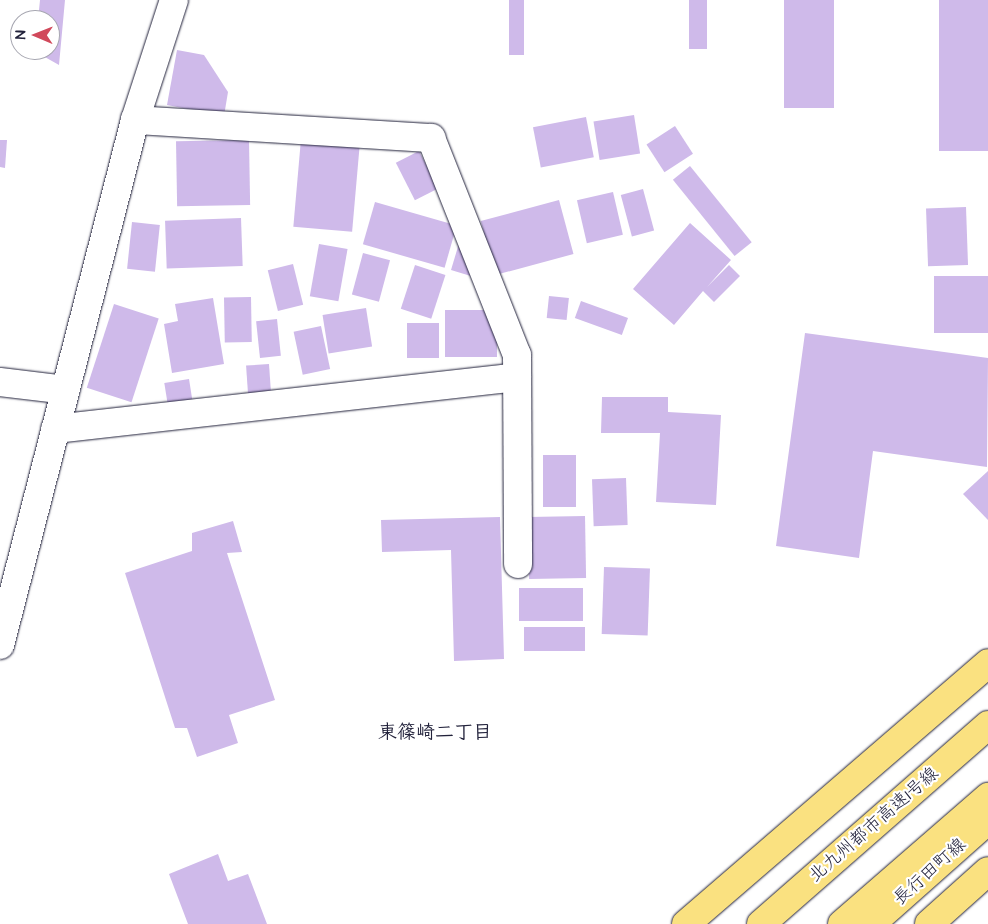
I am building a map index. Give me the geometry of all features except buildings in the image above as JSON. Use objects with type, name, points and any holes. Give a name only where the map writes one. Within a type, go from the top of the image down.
[{"type":"main road","points":[[686,924],[988,663]]},
{"type":"main road","points":[[746,924],[988,714]]},
{"type":"main road","name":"北九州都市高速1号線","points":[[761,924],[988,725]]},
{"type":"main road","points":[[842,924],[988,797]]},
{"type":"main road","name":"長行田町線","points":[[871,924],[988,820]]},
{"type":"main road","points":[[929,924],[988,871]]},
{"type":"street","points":[[0,645],[135,120],[174,0]]},
{"type":"street","points":[[135,120],[431,138],[446,181],[487,271],[517,355],[518,564]]},
{"type":"street","points":[[55,429],[517,377]]},
{"type":"street","points":[[0,382],[66,390]]},
{"type":"district","name":"東篠崎二丁目","points":[[435,733]]}]
